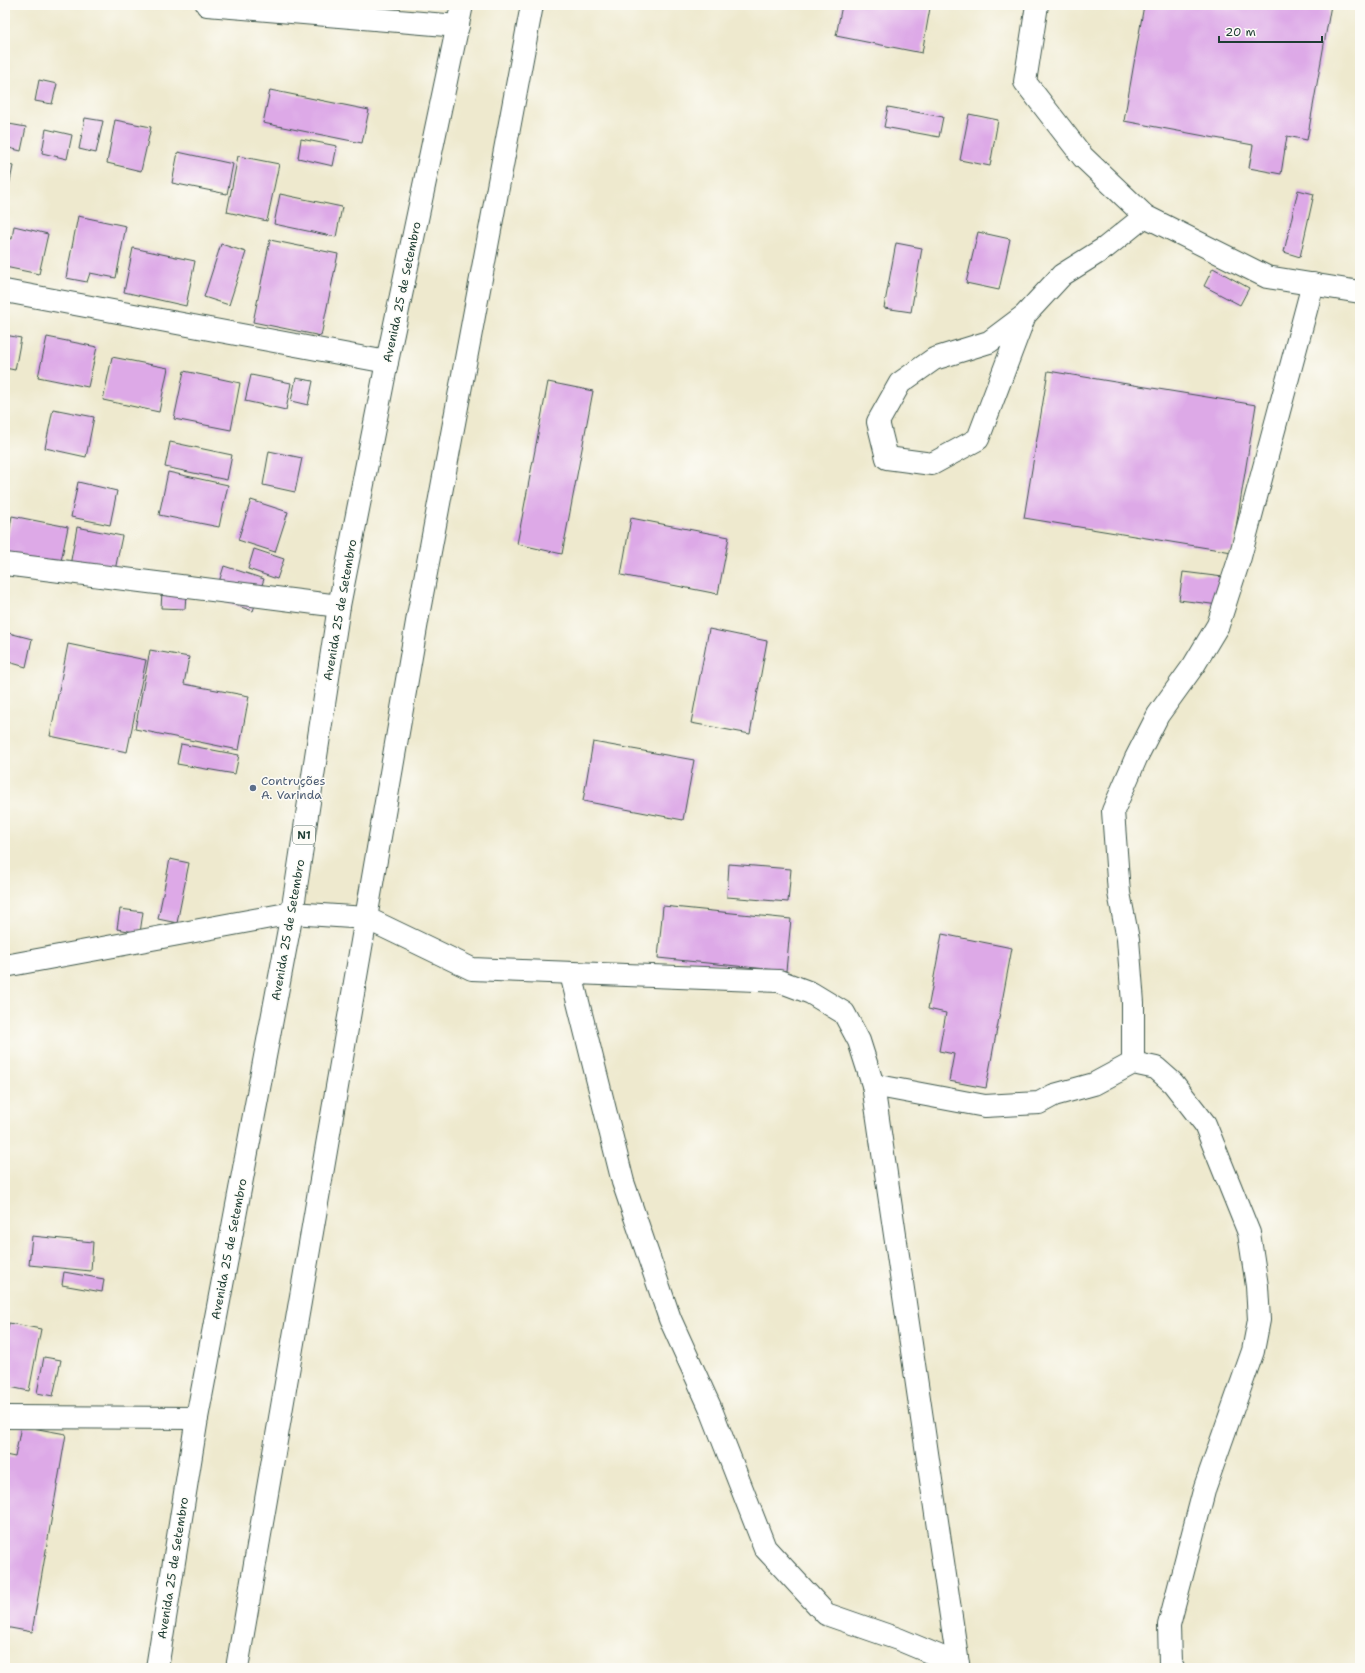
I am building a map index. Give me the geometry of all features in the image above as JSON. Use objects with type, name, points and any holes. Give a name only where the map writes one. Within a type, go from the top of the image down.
[{"type":"main road","points":[[208,5],[460,15]]},
{"type":"main road","points":[[237,1668],[420,608],[532,5]]},
{"type":"main road","points":[[1037,5],[1025,82],[1083,157],[1145,216],[1268,277],[1360,292]]},
{"type":"main road","name":"Avenida 25 de Setembro","points":[[157,1668],[197,1418],[292,913],[340,606],[387,362],[460,15]]},
{"type":"main road","points":[[1025,315],[978,439],[932,464],[887,458],[878,422],[900,383],[934,359],[989,342],[1025,315],[1062,275],[1105,248],[1145,216]]},
{"type":"main road","points":[[1133,1063],[1133,1004],[1128,939],[1119,893],[1113,811],[1136,758],[1158,715],[1194,665],[1218,625],[1240,558],[1313,284]]},
{"type":"main road","points":[[5,291],[387,362]]},
{"type":"main road","points":[[5,564],[340,606]]},
{"type":"main road","points":[[5,966],[292,913],[366,918],[472,969],[779,981],[811,993],[844,1013],[859,1041],[873,1085],[959,1666]]},
{"type":"main road","points":[[571,974],[623,1182],[667,1312],[710,1407],[765,1548],[826,1614],[898,1639],[959,1666]]},
{"type":"main road","points":[[873,1085],[985,1106],[1039,1103],[1054,1095],[1094,1084],[1133,1063],[1156,1068],[1173,1082],[1204,1124],[1249,1233],[1257,1286],[1259,1320],[1253,1352],[1205,1487],[1169,1625],[1170,1664],[1173,1668]]},
{"type":"main road","points":[[5,1417],[197,1418]]},
{"type":"building","points":[[842,5],[913,5],[930,8],[922,53],[836,36]]},
{"type":"building","points":[[1144,5],[1331,5],[1307,140],[1287,136],[1281,174],[1249,168],[1253,145],[1124,121]]},
{"type":"building","points":[[39,80],[57,84],[52,104],[35,101]]},
{"type":"building","points":[[270,90],[369,110],[362,143],[263,123]]},
{"type":"building","points":[[888,107],[943,117],[939,137],[884,127]]},
{"type":"building","points":[[969,114],[998,120],[990,166],[960,160]]},
{"type":"building","points":[[85,118],[103,121],[96,153],[79,149]]},
{"type":"building","points":[[115,120],[151,127],[141,171],[107,163]]},
{"type":"building","points":[[9,124],[26,127],[21,151],[5,147]]},
{"type":"building","points":[[46,129],[72,135],[67,159],[42,153]]},
{"type":"building","points":[[301,139],[337,146],[333,166],[298,158]]},
{"type":"building","points":[[178,152],[233,164],[227,194],[172,183]]},
{"type":"building","points":[[238,156],[279,164],[267,221],[227,212]]},
{"type":"building","points":[[5,164],[13,166],[6,201],[5,201]]},
{"type":"building","points":[[1298,190],[1314,194],[1300,257],[1284,252]]},
{"type":"building","points":[[280,194],[342,207],[336,237],[274,224]]},
{"type":"building","points":[[78,216],[126,226],[116,278],[90,273],[87,282],[66,278]]},
{"type":"building","points":[[14,226],[48,234],[39,274],[5,267],[5,237],[12,239]]},
{"type":"building","points":[[978,232],[1010,239],[999,290],[966,283]]},
{"type":"building","points":[[270,240],[338,254],[321,336],[253,322]]},
{"type":"building","points":[[896,243],[922,248],[911,312],[884,308]]},
{"type":"building","points":[[221,244],[246,252],[229,305],[204,297]]},
{"type":"building","points":[[133,248],[195,261],[186,306],[124,292]]},
{"type":"building","points":[[1213,268],[1249,288],[1240,305],[1204,286]]},
{"type":"building","points":[[5,335],[21,338],[15,370],[5,368]]},
{"type":"building","points":[[47,337],[97,347],[88,387],[38,377]]},
{"type":"building","points":[[112,357],[168,368],[159,412],[103,400]]},
{"type":"building","points":[[184,371],[240,383],[231,430],[174,419]]},
{"type":"building","points":[[1048,371],[1256,405],[1232,552],[1024,518]]},
{"type":"building","points":[[251,375],[291,383],[286,410],[245,401]]},
{"type":"building","points":[[296,378],[313,381],[308,405],[291,401]]},
{"type":"building","points":[[548,382],[593,391],[562,554],[517,544]]},
{"type":"building","points":[[53,409],[94,417],[86,457],[45,448]]},
{"type":"building","points":[[170,442],[232,455],[227,480],[165,467]]},
{"type":"building","points":[[269,451],[302,458],[295,492],[263,485]]},
{"type":"building","points":[[168,472],[228,485],[219,527],[159,515]]},
{"type":"building","points":[[78,482],[117,491],[110,525],[71,517]]},
{"type":"building","points":[[251,500],[288,512],[275,552],[238,540]]},
{"type":"building","points":[[12,516],[68,527],[59,571],[5,560]]},
{"type":"building","points":[[631,518],[729,537],[718,594],[621,575]]},
{"type":"building","points":[[77,527],[122,536],[113,580],[69,571]]},
{"type":"building","points":[[254,549],[284,559],[277,579],[248,569]]},
{"type":"building","points":[[224,566],[264,579],[253,611],[214,598]]},
{"type":"building","points":[[1183,572],[1223,577],[1219,605],[1179,600]]},
{"type":"building","points":[[162,592],[186,594],[185,609],[161,608]]},
{"type":"building","points":[[709,629],[767,641],[750,734],[691,723]]},
{"type":"building","points":[[5,632],[32,639],[26,667],[5,661]]},
{"type":"building","points":[[68,644],[146,660],[127,752],[50,736]]},
{"type":"building","points":[[150,650],[189,657],[184,684],[249,696],[239,750],[135,729]]},
{"type":"building","points":[[593,742],[694,760],[683,820],[583,801]]},
{"type":"building","points":[[181,744],[239,755],[235,774],[177,764]]},
{"type":"building","points":[[170,859],[189,863],[177,923],[158,919]]},
{"type":"building","points":[[729,864],[791,869],[788,902],[727,897]]},
{"type":"building","points":[[663,906],[791,919],[786,971],[658,958]]},
{"type":"building","points":[[120,909],[143,912],[140,933],[117,929]]},
{"type":"building","points":[[942,934],[1012,948],[986,1088],[949,1081],[954,1054],[939,1051],[946,1013],[928,1009]]},
{"type":"building","points":[[32,1236],[93,1242],[91,1271],[29,1265]]},
{"type":"building","points":[[64,1272],[104,1279],[102,1292],[62,1285]]},
{"type":"building","points":[[9,1323],[41,1329],[29,1391],[5,1386],[5,1343]]},
{"type":"building","points":[[44,1357],[61,1360],[53,1396],[37,1393]]},
{"type":"building","points":[[21,1426],[66,1434],[32,1632],[5,1627],[5,1455],[15,1457]]},
{"type":"place","name":"Contruções A. Varinda","points":[[253,788]]}]
